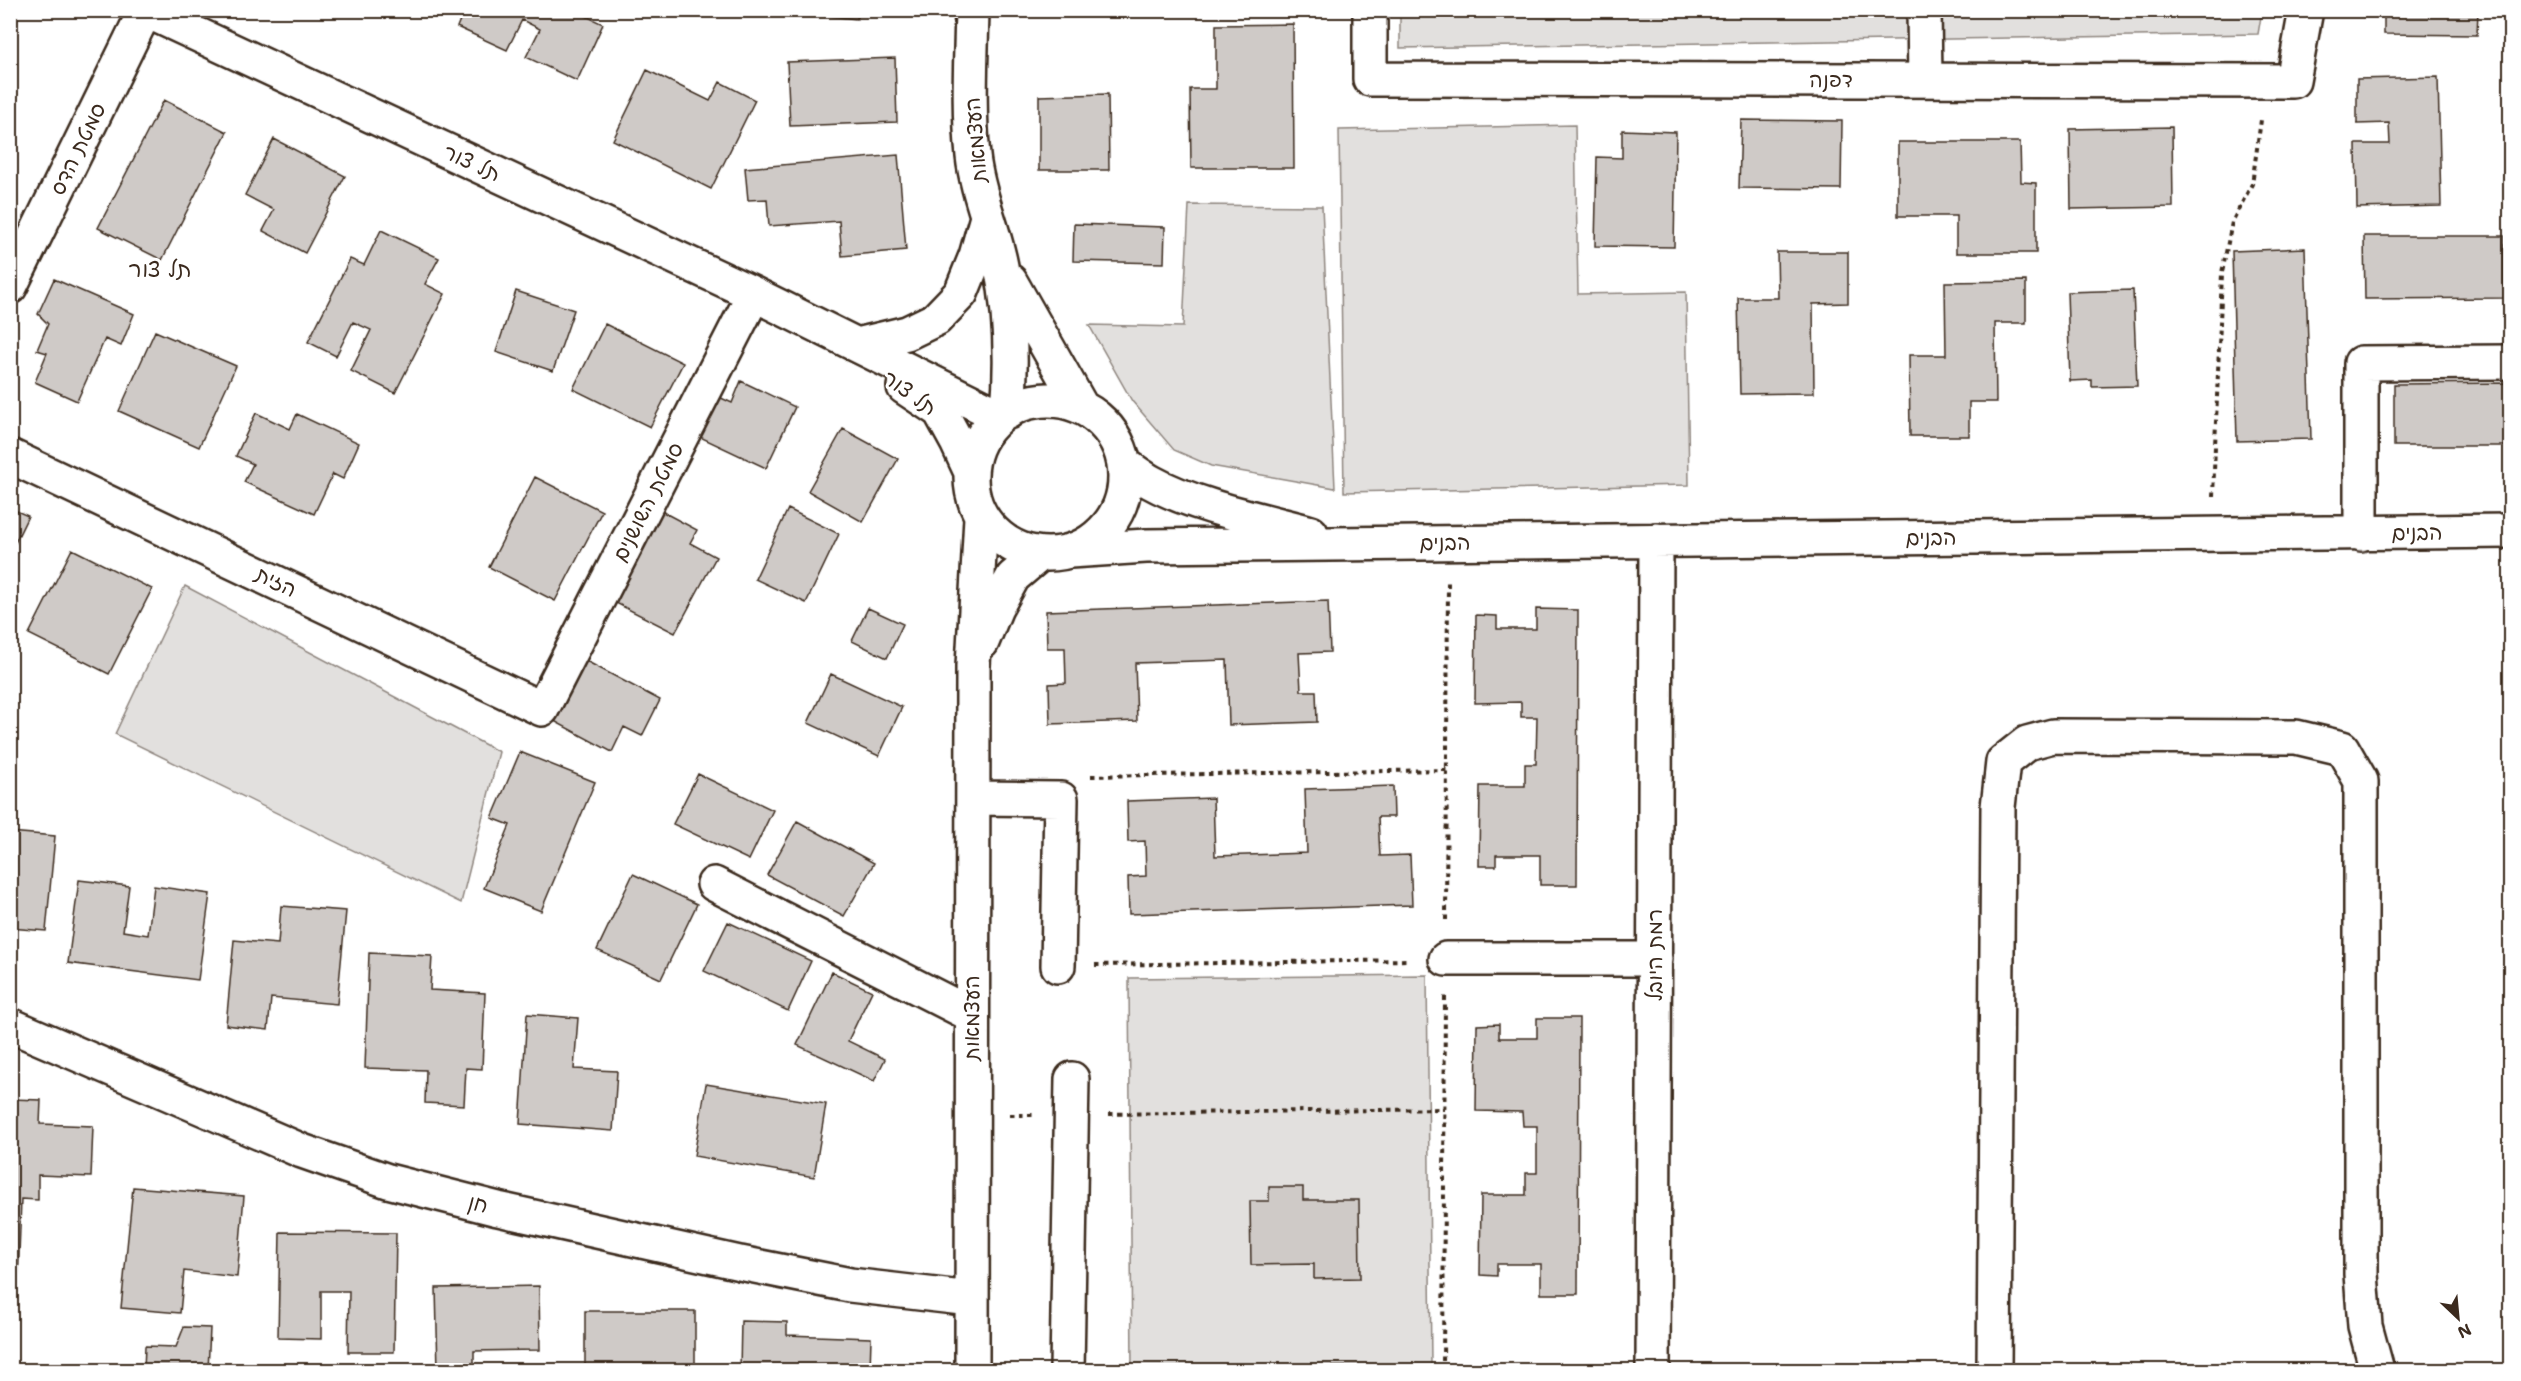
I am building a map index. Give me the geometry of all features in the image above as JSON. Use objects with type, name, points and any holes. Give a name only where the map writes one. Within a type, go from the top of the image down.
[{"type":"street","name":"העצמאות","points":[[972,10],[973,158],[1001,266],[1009,323],[1011,383],[1004,414]]},
{"type":"street","name":"דפנה","points":[[1370,10],[1370,79],[2279,81]]},
{"type":"street","points":[[1924,10],[1925,80]]},
{"type":"street","points":[[2279,81],[2306,10]]},
{"type":"street","name":"סמטת הדס","points":[[10,287],[145,11]]},
{"type":"street","name":"תל צור","points":[[145,11],[754,294],[856,345],[1004,414]]},
{"type":"street","points":[[856,345],[907,333],[936,319],[961,293],[976,256],[987,217]]},
{"type":"street","name":"העצמאות","points":[[1001,266],[1082,408]]},
{"type":"street","name":"סמטת השושנים","points":[[542,709],[754,294]]},
{"type":"street","name":"תל צור","points":[[798,316],[940,411],[970,470]]},
{"type":"street","points":[[2361,534],[2361,363],[2511,362]]},
{"type":"street","points":[[1040,400],[1062,401],[1082,408],[1102,422],[1117,441],[1124,464],[1124,491],[1115,516],[1098,537],[1070,551],[1039,555],[1019,549],[997,536],[981,517],[972,495],[970,470],[976,446],[986,430],[1004,414],[1018,406],[1040,400]]},
{"type":"street","name":"הזית","points":[[10,456],[542,709]]},
{"type":"street","name":"הבנים","points":[[1124,464],[1152,483],[1217,507],[1351,544]]},
{"type":"street","name":"העצמאות","points":[[972,1371],[970,1299],[973,666],[981,517]]},
{"type":"street","name":"הבנים","points":[[1070,551],[1146,546],[2511,531]]},
{"type":"street","name":"רמת היובל","points":[[1653,1371],[1656,540]]},
{"type":"street","name":"העצמאות","points":[[973,666],[996,608],[1013,577],[1039,555]]},
{"type":"street","points":[[1994,1371],[1998,807],[2003,762],[2027,743],[2053,736],[2065,736],[2296,737],[2342,748],[2361,781],[2361,1274],[2365,1326],[2377,1371]]},
{"type":"street","points":[[973,798],[1061,799],[1058,966]]},
{"type":"street","points":[[714,884],[972,1015]]},
{"type":"street","points":[[1446,959],[1655,959]]},
{"type":"street","name":"חן","points":[[10,1025],[302,1151],[388,1181],[509,1211],[773,1270],[850,1285],[970,1299]]},
{"type":"street","points":[[1067,1371],[1072,1079]]},
{"type":"path","points":[[2212,535],[2222,273],[2232,222],[2252,184],[2279,81]]},
{"type":"path","points":[[1080,776],[1447,770]]},
{"type":"path","points":[[1058,966],[1446,959]]},
{"type":"path","points":[[972,1116],[1445,1109]]},
{"type":"shaded area","points":[[1400,10],[2262,11],[2258,34],[1400,48]]},
{"type":"shaded area","points":[[1575,125],[1578,294],[1686,292],[1689,485],[1344,492],[1339,130]]},
{"type":"shaded area","points":[[1189,205],[1322,206],[1335,488],[1211,466],[1174,450],[1132,401],[1089,325],[1183,327]]},
{"type":"shaded area","points":[[185,586],[499,752],[461,903],[115,734]]},
{"type":"shaded area","points":[[1427,975],[1431,1365],[1132,1368],[1129,978]]},
{"type":"building","points":[[464,10],[573,10],[603,24],[577,81],[526,57],[540,29],[522,20],[507,50],[457,27]]},
{"type":"building","points":[[798,10],[858,10],[857,19],[798,13]]},
{"type":"building","points":[[2384,10],[2478,10],[2477,35],[2384,34]]},
{"type":"building","points":[[1293,24],[1294,168],[1191,168],[1190,89],[1216,89],[1216,25]]},
{"type":"building","points":[[895,58],[897,122],[790,126],[787,62]]},
{"type":"building","points":[[647,70],[710,101],[720,82],[755,100],[711,189],[613,140]]},
{"type":"building","points":[[2438,77],[2441,206],[2357,208],[2356,144],[2390,144],[2389,123],[2357,124],[2357,79]]},
{"type":"building","points":[[1108,94],[1109,170],[1039,170],[1039,96]]},
{"type":"building","points":[[164,100],[227,132],[162,260],[98,228]]},
{"type":"building","points":[[1741,120],[1842,121],[1841,189],[1739,188]]},
{"type":"building","points":[[2172,127],[2173,207],[2071,209],[2070,129]]},
{"type":"building","points":[[1622,130],[1676,132],[1674,247],[1595,246],[1597,157],[1622,158]]},
{"type":"building","points":[[274,139],[345,176],[305,253],[263,231],[274,210],[245,195]]},
{"type":"building","points":[[1898,142],[2020,142],[2021,182],[2036,183],[2036,253],[1956,253],[1956,216],[1898,216]]},
{"type":"building","points":[[898,155],[906,250],[842,256],[839,221],[769,226],[767,199],[748,200],[745,168]]},
{"type":"building","points":[[1074,224],[1165,227],[1164,263],[1073,261]]},
{"type":"building","points":[[381,230],[439,258],[425,284],[445,294],[395,393],[351,371],[371,330],[353,322],[336,356],[308,342],[350,259],[364,265]]},
{"type":"building","points":[[2364,236],[2504,236],[2504,298],[2365,299]]},
{"type":"building","points":[[2305,248],[2311,439],[2237,441],[2232,251]]},
{"type":"building","points":[[1777,252],[1848,252],[1848,303],[1813,304],[1814,393],[1740,394],[1738,298],[1778,298]]},
{"type":"building","points":[[54,279],[134,314],[121,346],[105,339],[77,401],[35,382],[47,353],[37,350],[48,324],[38,314]]},
{"type":"building","points":[[2026,281],[2026,323],[1995,323],[1996,402],[1969,402],[1969,436],[1910,436],[1909,355],[1946,355],[1945,282]]},
{"type":"building","points":[[2133,290],[2137,386],[2092,387],[2092,380],[2070,381],[2067,292]]},
{"type":"building","points":[[516,291],[574,310],[553,371],[496,352]]},
{"type":"building","points":[[605,324],[683,363],[650,427],[573,389]]},
{"type":"building","points":[[155,331],[236,366],[199,447],[119,411]]},
{"type":"building","points":[[741,381],[795,407],[766,468],[700,437],[719,397],[732,403]]},
{"type":"building","points":[[2510,383],[2510,446],[2394,446],[2394,384]]},
{"type":"building","points":[[256,413],[290,429],[297,414],[359,443],[343,479],[333,474],[314,514],[244,482],[253,464],[236,456]]},
{"type":"building","points":[[843,429],[898,459],[863,522],[808,491]]},
{"type":"building","points":[[535,477],[602,511],[555,601],[489,567]]},
{"type":"building","points":[[10,508],[28,516],[10,553]]},
{"type":"building","points":[[788,509],[839,534],[806,603],[755,579]]},
{"type":"building","points":[[661,511],[697,530],[690,543],[716,557],[675,633],[612,601]]},
{"type":"building","points":[[72,549],[152,589],[109,674],[29,634]]},
{"type":"building","points":[[1328,601],[1330,652],[1299,653],[1301,691],[1316,691],[1317,722],[1229,725],[1227,660],[1135,663],[1137,721],[1050,724],[1049,684],[1066,683],[1065,648],[1047,648],[1046,611]]},
{"type":"building","points":[[868,608],[903,624],[887,658],[852,641]]},
{"type":"building","points":[[1536,609],[1578,610],[1577,885],[1540,885],[1540,855],[1496,855],[1496,866],[1479,866],[1480,786],[1525,786],[1525,764],[1536,764],[1537,717],[1521,717],[1521,702],[1475,703],[1476,615],[1497,616],[1497,629],[1536,629]]},
{"type":"building","points":[[586,661],[660,700],[642,736],[624,727],[612,752],[554,721]]},
{"type":"building","points":[[831,674],[902,707],[879,756],[808,723]]},
{"type":"building","points":[[520,752],[595,782],[541,911],[484,888],[510,825],[492,818]]},
{"type":"building","points":[[698,774],[773,810],[749,860],[673,824]]},
{"type":"building","points":[[1393,786],[1394,817],[1378,817],[1380,856],[1410,855],[1412,905],[1129,914],[1128,877],[1146,876],[1145,841],[1128,842],[1127,801],[1213,798],[1215,856],[1307,853],[1305,789]]},
{"type":"building","points":[[797,821],[874,863],[844,916],[767,875]]},
{"type":"building","points":[[10,832],[55,836],[46,931],[10,928]]},
{"type":"building","points":[[633,874],[697,904],[661,979],[597,950]]},
{"type":"building","points":[[79,880],[129,886],[123,931],[148,935],[154,886],[210,894],[198,980],[68,963]]},
{"type":"building","points":[[281,906],[346,911],[337,1004],[271,998],[268,1030],[226,1025],[234,940],[278,944]]},
{"type":"building","points":[[728,922],[811,961],[788,1011],[704,971]]},
{"type":"building","points":[[369,953],[432,956],[430,990],[485,993],[482,1069],[466,1068],[464,1105],[425,1103],[426,1070],[365,1068]]},
{"type":"building","points":[[832,972],[872,991],[848,1041],[885,1059],[874,1081],[797,1045]]},
{"type":"building","points":[[527,1014],[578,1018],[574,1069],[617,1071],[613,1131],[520,1124]]},
{"type":"building","points":[[1537,1018],[1579,1018],[1578,1294],[1541,1294],[1541,1264],[1497,1264],[1497,1276],[1480,1275],[1481,1195],[1526,1195],[1526,1173],[1537,1173],[1537,1126],[1523,1126],[1522,1112],[1476,1111],[1477,1025],[1499,1024],[1499,1038],[1537,1038]]},
{"type":"building","points":[[706,1084],[826,1104],[814,1177],[694,1156]]},
{"type":"building","points":[[10,1099],[41,1100],[40,1124],[93,1126],[91,1177],[38,1175],[38,1200],[21,1199],[18,1283],[10,1283]]},
{"type":"building","points":[[133,1187],[244,1196],[237,1277],[184,1271],[180,1313],[121,1308]]},
{"type":"building","points":[[1269,1187],[1303,1187],[1303,1200],[1359,1200],[1360,1278],[1314,1279],[1314,1264],[1251,1265],[1250,1201],[1269,1201]]},
{"type":"building","points":[[280,1232],[396,1233],[394,1352],[348,1352],[349,1291],[321,1291],[321,1339],[278,1338]]},
{"type":"building","points":[[539,1286],[540,1350],[474,1351],[474,1370],[438,1370],[436,1288]]},
{"type":"building","points":[[585,1311],[695,1311],[695,1370],[585,1370]]},
{"type":"building","points":[[741,1321],[787,1322],[787,1335],[871,1338],[870,1370],[740,1370]]},
{"type":"building","points":[[184,1327],[210,1328],[208,1370],[144,1370],[145,1346],[176,1347]]},
{"type":"district","name":"תל צור","points":[[160,269]]}]
